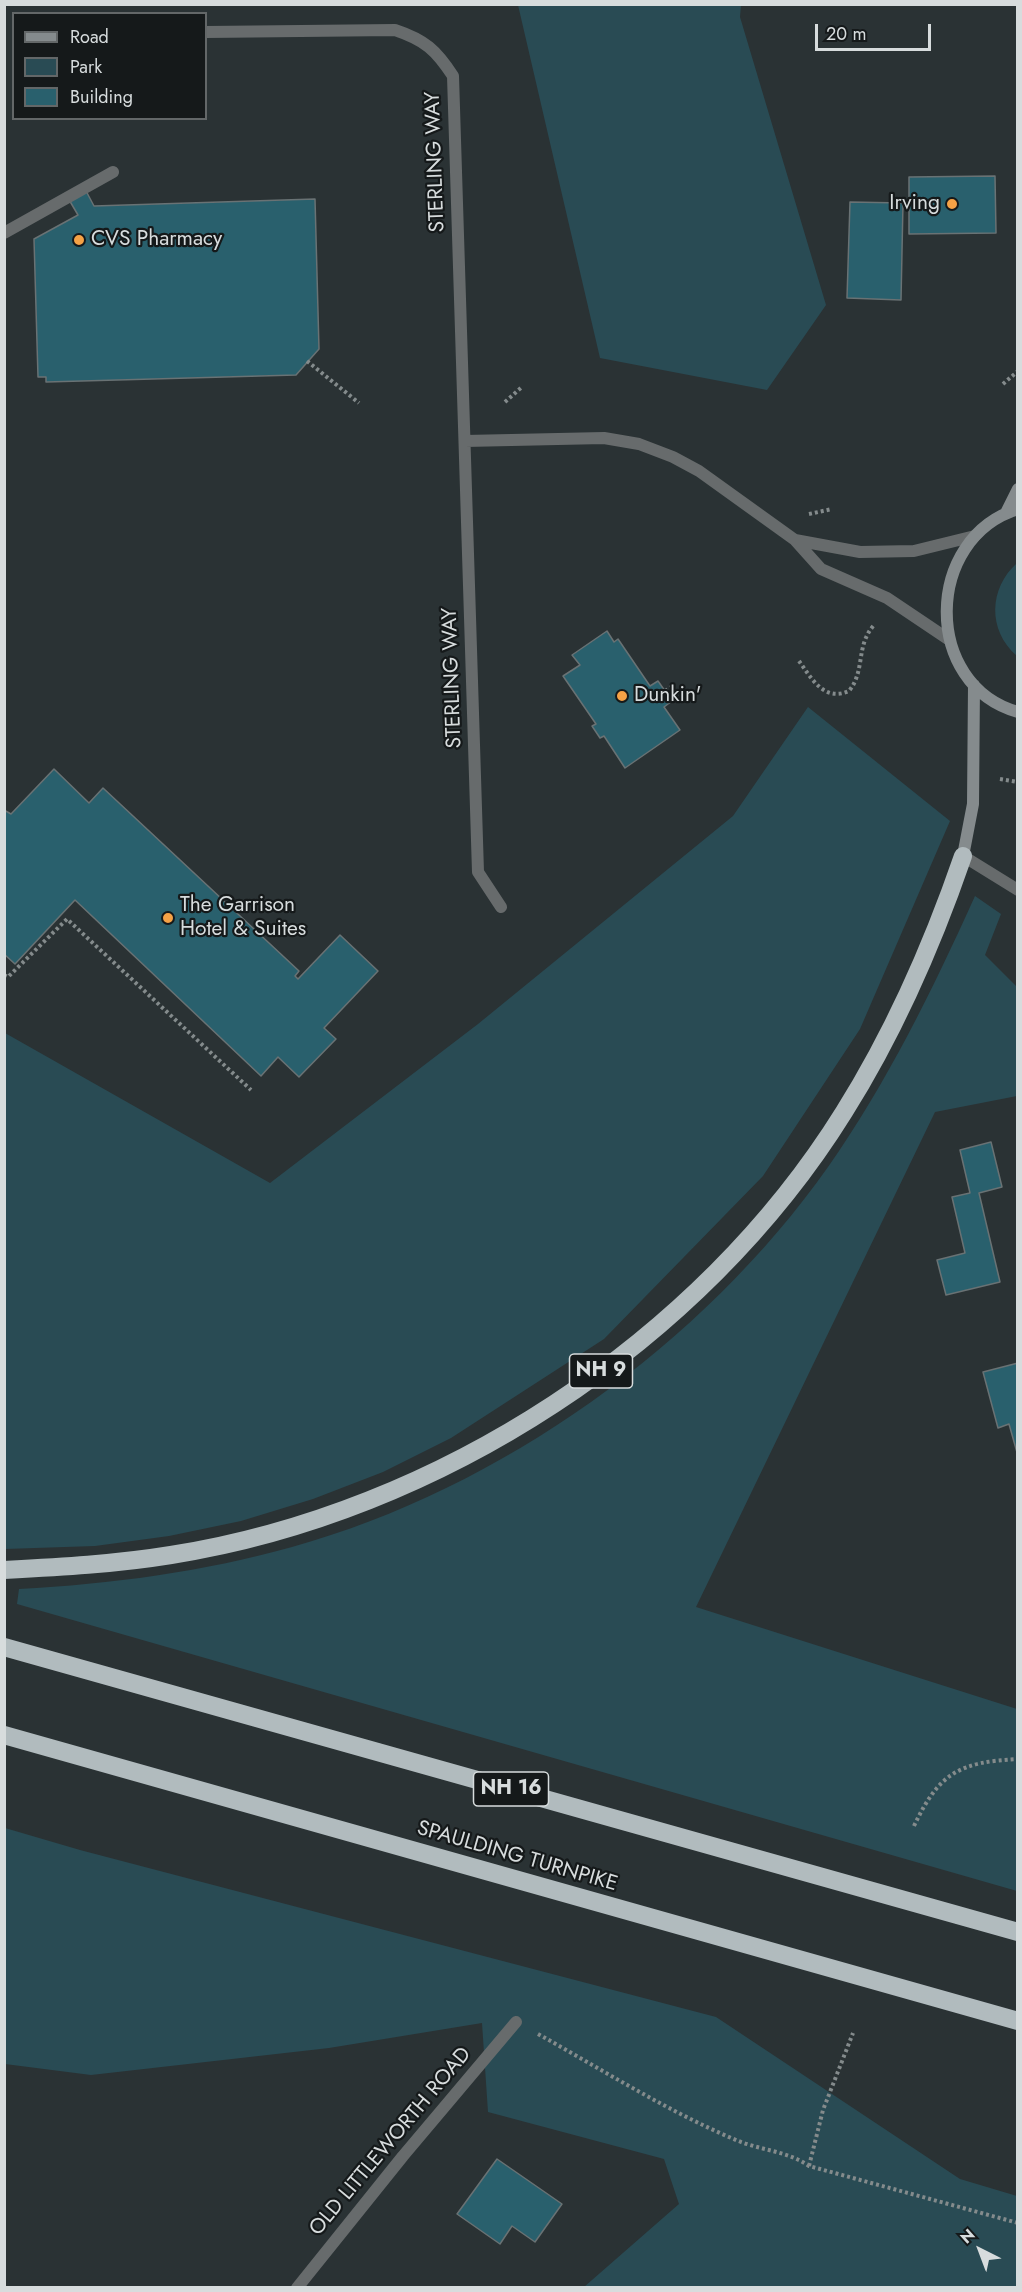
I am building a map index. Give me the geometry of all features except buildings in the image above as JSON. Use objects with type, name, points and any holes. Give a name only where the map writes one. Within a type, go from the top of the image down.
[{"type":"highway","name":"NH 9","points":[[4,1570],[96,1565],[173,1555],[249,1539],[323,1517],[396,1489],[466,1456],[533,1418],[598,1374],[654,1329],[723,1263],[801,1173],[843,1115],[912,990],[940,924],[963,856]]},
{"type":"highway","name":"NH 16","points":[[4,1647],[1017,1932]]},
{"type":"highway","name":"SPAULDING TURNPIKE","points":[[4,1735],[1017,2021]]},
{"type":"main road","points":[[1017,489],[1012,511],[975,536],[958,558],[949,584],[945,611],[948,639],[958,663],[974,685],[992,700],[1017,712]]},
{"type":"main road","name":"NH 9","points":[[963,856],[973,804],[974,685]]},
{"type":"street","name":"STERLING WAY","points":[[207,32],[395,30],[419,38],[439,55],[453,76],[478,872],[501,907]]},
{"type":"street","points":[[4,233],[113,172]]},
{"type":"street","points":[[465,441],[604,438],[639,444],[672,457],[699,471],[795,540],[821,569],[887,598],[948,639]]},
{"type":"street","points":[[795,540],[860,552],[914,551],[975,536]]},
{"type":"street","points":[[963,856],[1017,890]]},
{"type":"street","name":"OLD LITTLEWORTH ROAD","points":[[297,2288],[403,2156],[516,2022]]},
{"type":"path","points":[[307,362],[359,403]]},
{"type":"path","points":[[1003,384],[1017,371]]},
{"type":"path","points":[[505,402],[522,387]]},
{"type":"path","points":[[799,661],[823,692],[832,695],[849,691],[858,677],[866,634],[875,624]]},
{"type":"path","points":[[665,691],[674,685]]},
{"type":"path","points":[[999,778],[1017,782]]},
{"type":"path","points":[[4,975],[8,977],[67,919],[251,1090]]},
{"type":"path","points":[[914,1826],[927,1798],[945,1778],[966,1767],[995,1760],[1017,1759]]},
{"type":"path","points":[[516,2022],[675,2110],[737,2140],[800,2160],[809,2166],[1017,2223]]},
{"type":"path","points":[[809,2166],[823,2110],[853,2033]]},
{"type":"green space","points":[[518,5],[741,5],[740,17],[826,305],[767,390],[600,358]]},
{"type":"green space","points":[[1017,563],[1017,656],[1000,634],[995,609],[1001,584]]},
{"type":"green space","points":[[808,707],[950,821],[860,1029],[763,1176],[604,1339],[451,1438],[383,1472],[313,1499],[241,1521],[169,1536],[95,1546],[5,1549],[5,1033],[270,1183],[478,1024],[733,816]]},
{"type":"green space","points":[[975,896],[1001,914],[985,955],[1017,987],[1017,1096],[935,1112],[696,1607],[1017,1709],[1017,1891],[17,1604],[19,1589],[88,1584],[191,1570],[292,1547],[370,1521],[446,1488],[520,1448],[592,1402],[659,1350],[721,1293],[778,1232],[828,1167],[870,1102],[908,1035]]},
{"type":"green space","points":[[5,1828],[80,1850],[716,2017],[960,2179],[1017,2196],[1017,2287],[584,2287],[679,2204],[664,2159],[488,2112],[482,2023],[329,2048],[91,2075],[5,2064]]},
{"type":"place","name":"Irving","points":[[952,204]]},
{"type":"place","name":"CVS Pharmacy","points":[[79,240]]},
{"type":"place","name":"Dunkin'","points":[[622,696]]},
{"type":"place","name":"The Garrison Hotel & Suites","points":[[168,918]]}]
